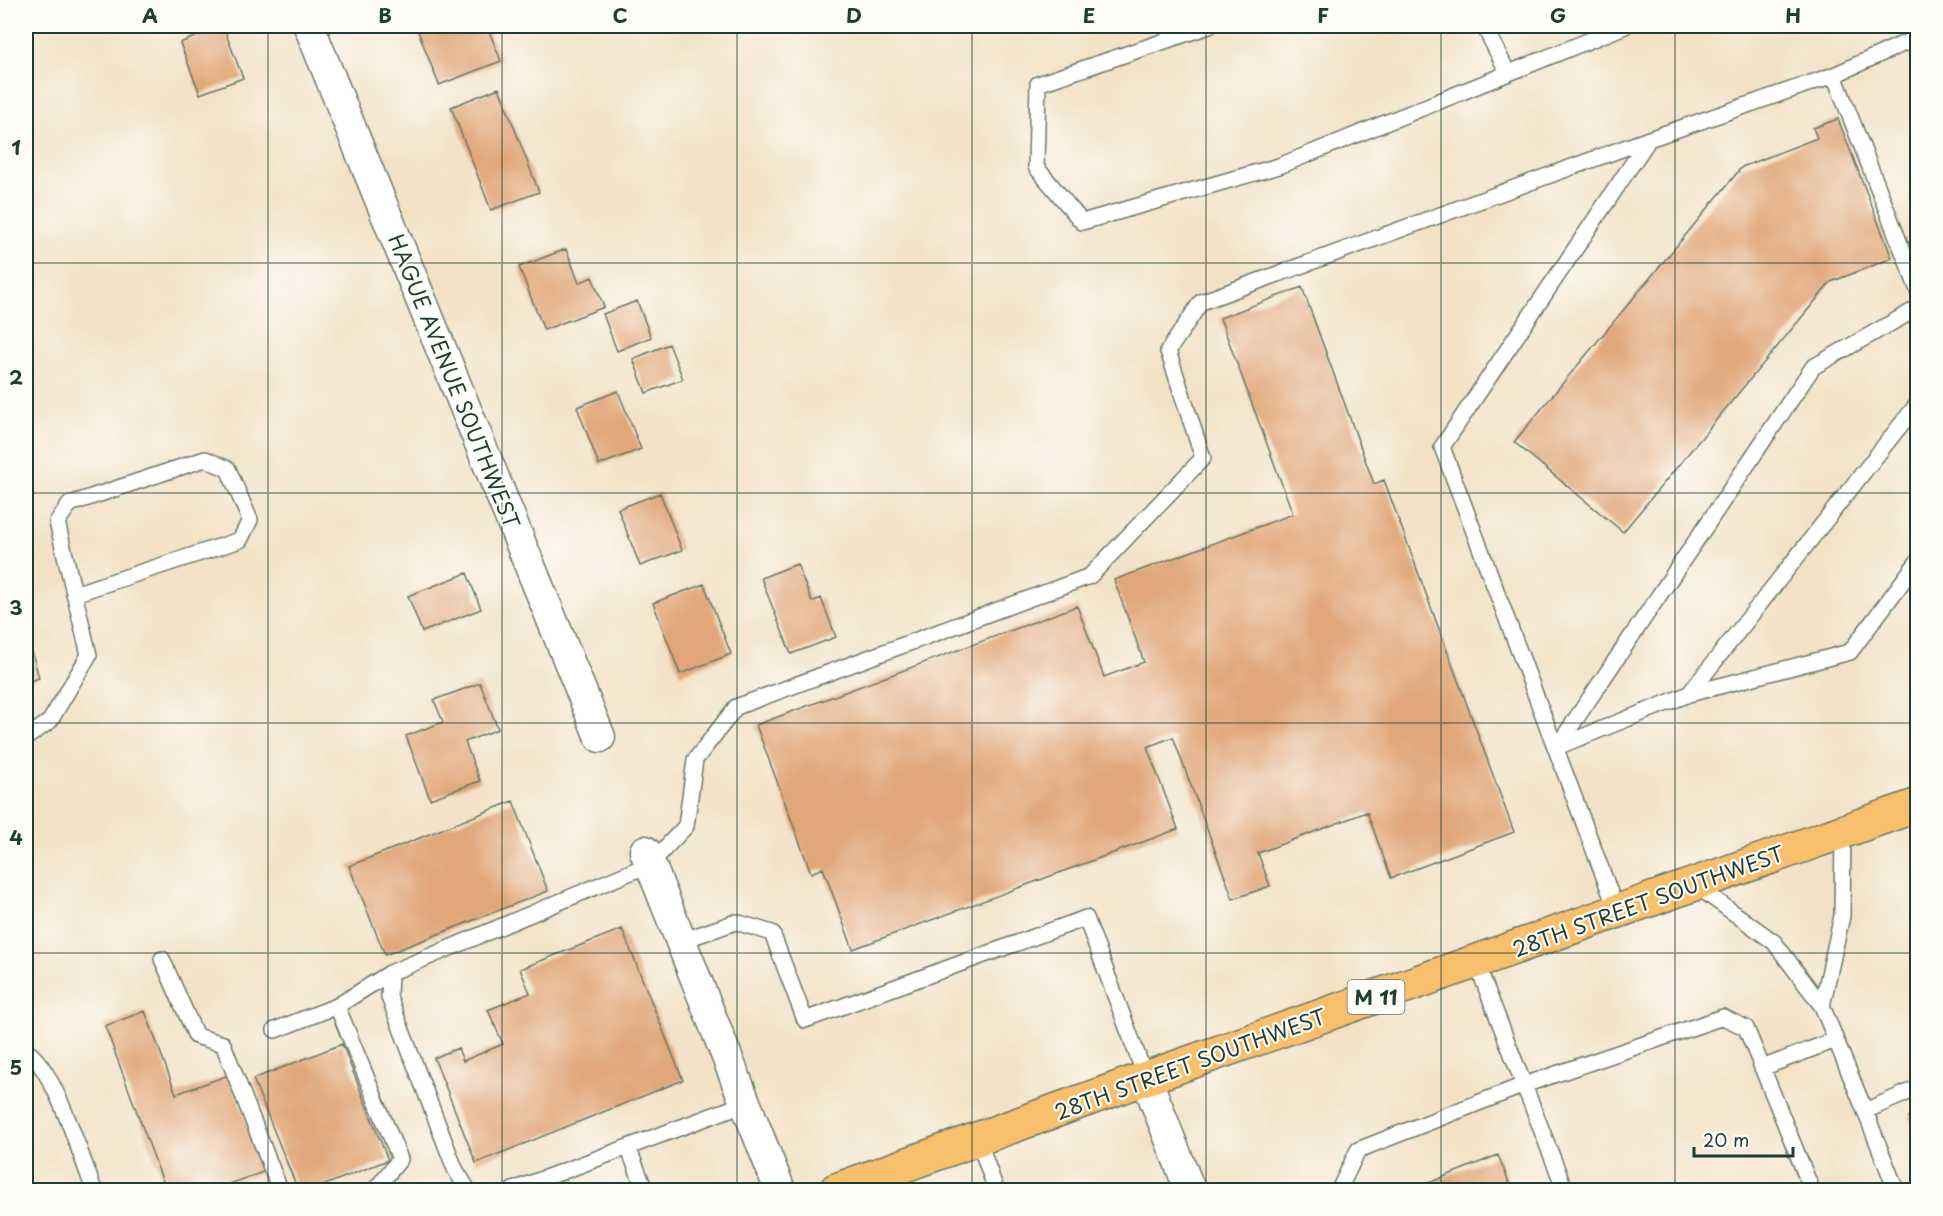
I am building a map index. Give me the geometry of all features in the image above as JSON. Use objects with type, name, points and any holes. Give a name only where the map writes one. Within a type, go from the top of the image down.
[{"type":"main road","name":"28TH STREET SOUTHWEST","points":[[836,1191],[1146,1078],[1917,804]]},
{"type":"street","name":"HAGUE AVENUE SOUTHWEST","points":[[309,26],[600,737]]},
{"type":"street","points":[[648,858],[780,1191]]},
{"type":"street","points":[[1146,1078],[1190,1191]]},
{"type":"lane","points":[[1209,26],[1038,84],[1036,167],[1082,222],[1279,166],[1625,26]]},
{"type":"lane","points":[[1484,26],[1508,73]]},
{"type":"lane","points":[[275,1030],[337,1006],[390,973],[648,858],[686,826],[695,760],[736,707],[1090,576],[1203,458],[1168,351],[1201,302],[1649,139],[1833,75],[1917,37]]},
{"type":"lane","points":[[1833,75],[1917,290]]},
{"type":"lane","points":[[1617,911],[1442,447],[1649,139]]},
{"type":"lane","points":[[1557,747],[1813,368],[1917,308]]},
{"type":"lane","points":[[1689,694],[1917,403]]},
{"type":"lane","points":[[26,738],[50,721],[89,655],[74,594],[57,522],[70,504],[205,459],[228,469],[250,520],[240,540],[74,594]]},
{"type":"lane","points":[[1557,747],[1689,694],[1850,652],[1917,561]]},
{"type":"lane","points":[[1822,1006],[1842,916],[1843,831]]},
{"type":"lane","points":[[1695,884],[1774,942],[1822,1006],[1896,1191]]},
{"type":"lane","points":[[681,941],[736,922],[772,933],[805,1020],[1086,918],[1146,1078]]},
{"type":"lane","points":[[162,959],[196,1036],[223,1044],[280,1191]]},
{"type":"lane","points":[[1476,962],[1565,1191]]},
{"type":"lane","points":[[390,973],[389,997],[455,1169],[468,1191]]},
{"type":"lane","points":[[337,1006],[400,1159],[375,1191]]},
{"type":"lane","points":[[1339,1191],[1359,1150],[1524,1085],[1723,1017],[1746,1028],[1812,1191]]},
{"type":"lane","points":[[1762,1068],[1835,1040]]},
{"type":"lane","points":[[26,1051],[33,1054],[52,1082],[94,1191]]},
{"type":"lane","points":[[1865,1111],[1917,1088]]},
{"type":"lane","points":[[513,1191],[746,1103]]},
{"type":"lane","points":[[978,1139],[996,1191]]},
{"type":"lane","points":[[628,1147],[645,1191]]},
{"type":"building","points":[[223,26],[243,78],[200,94],[180,43]]},
{"type":"building","points":[[416,26],[487,26],[501,61],[439,85]]},
{"type":"building","points":[[499,88],[539,192],[491,210],[451,107]]},
{"type":"building","points":[[1838,119],[1892,258],[1831,282],[1623,532],[1514,442],[1742,167],[1817,138],[1813,128]]},
{"type":"building","points":[[566,249],[579,283],[592,277],[604,307],[544,330],[519,267]]},
{"type":"building","points":[[1302,287],[1374,484],[1384,480],[1514,832],[1391,878],[1367,812],[1258,853],[1270,886],[1233,899],[1173,737],[1147,747],[1178,829],[853,949],[823,868],[811,873],[756,725],[1077,606],[1104,677],[1144,662],[1114,580],[1293,514],[1220,318]]},
{"type":"building","points":[[637,301],[651,337],[617,351],[603,314]]},
{"type":"building","points":[[669,344],[683,379],[646,393],[633,359]]},
{"type":"building","points":[[618,391],[641,449],[599,465],[577,407]]},
{"type":"building","points":[[660,493],[682,550],[640,566],[618,509]]},
{"type":"building","points":[[26,534],[32,555],[26,557]]},
{"type":"building","points":[[797,564],[812,602],[821,598],[836,637],[791,654],[761,578]]},
{"type":"building","points":[[467,573],[481,609],[422,632],[408,596]]},
{"type":"building","points":[[704,584],[731,654],[680,674],[653,603]]},
{"type":"building","points":[[26,629],[39,678],[26,682]]},
{"type":"building","points":[[480,683],[498,729],[465,742],[480,781],[430,799],[406,736],[443,722],[434,700]]},
{"type":"building","points":[[513,801],[548,891],[385,955],[349,866]]},
{"type":"building","points":[[622,929],[683,1080],[476,1163],[434,1058],[458,1048],[463,1061],[503,1044],[488,1010],[530,993],[520,969]]},
{"type":"building","points":[[145,1011],[176,1094],[229,1075],[266,1171],[213,1190],[166,1190],[105,1026]]},
{"type":"building","points":[[342,1044],[388,1160],[312,1190],[298,1190],[253,1079]]},
{"type":"building","points":[[1918,1113],[1918,1138],[1917,1138],[1909,1117]]},
{"type":"building","points":[[1498,1155],[1512,1190],[1423,1190],[1421,1186]]}]
